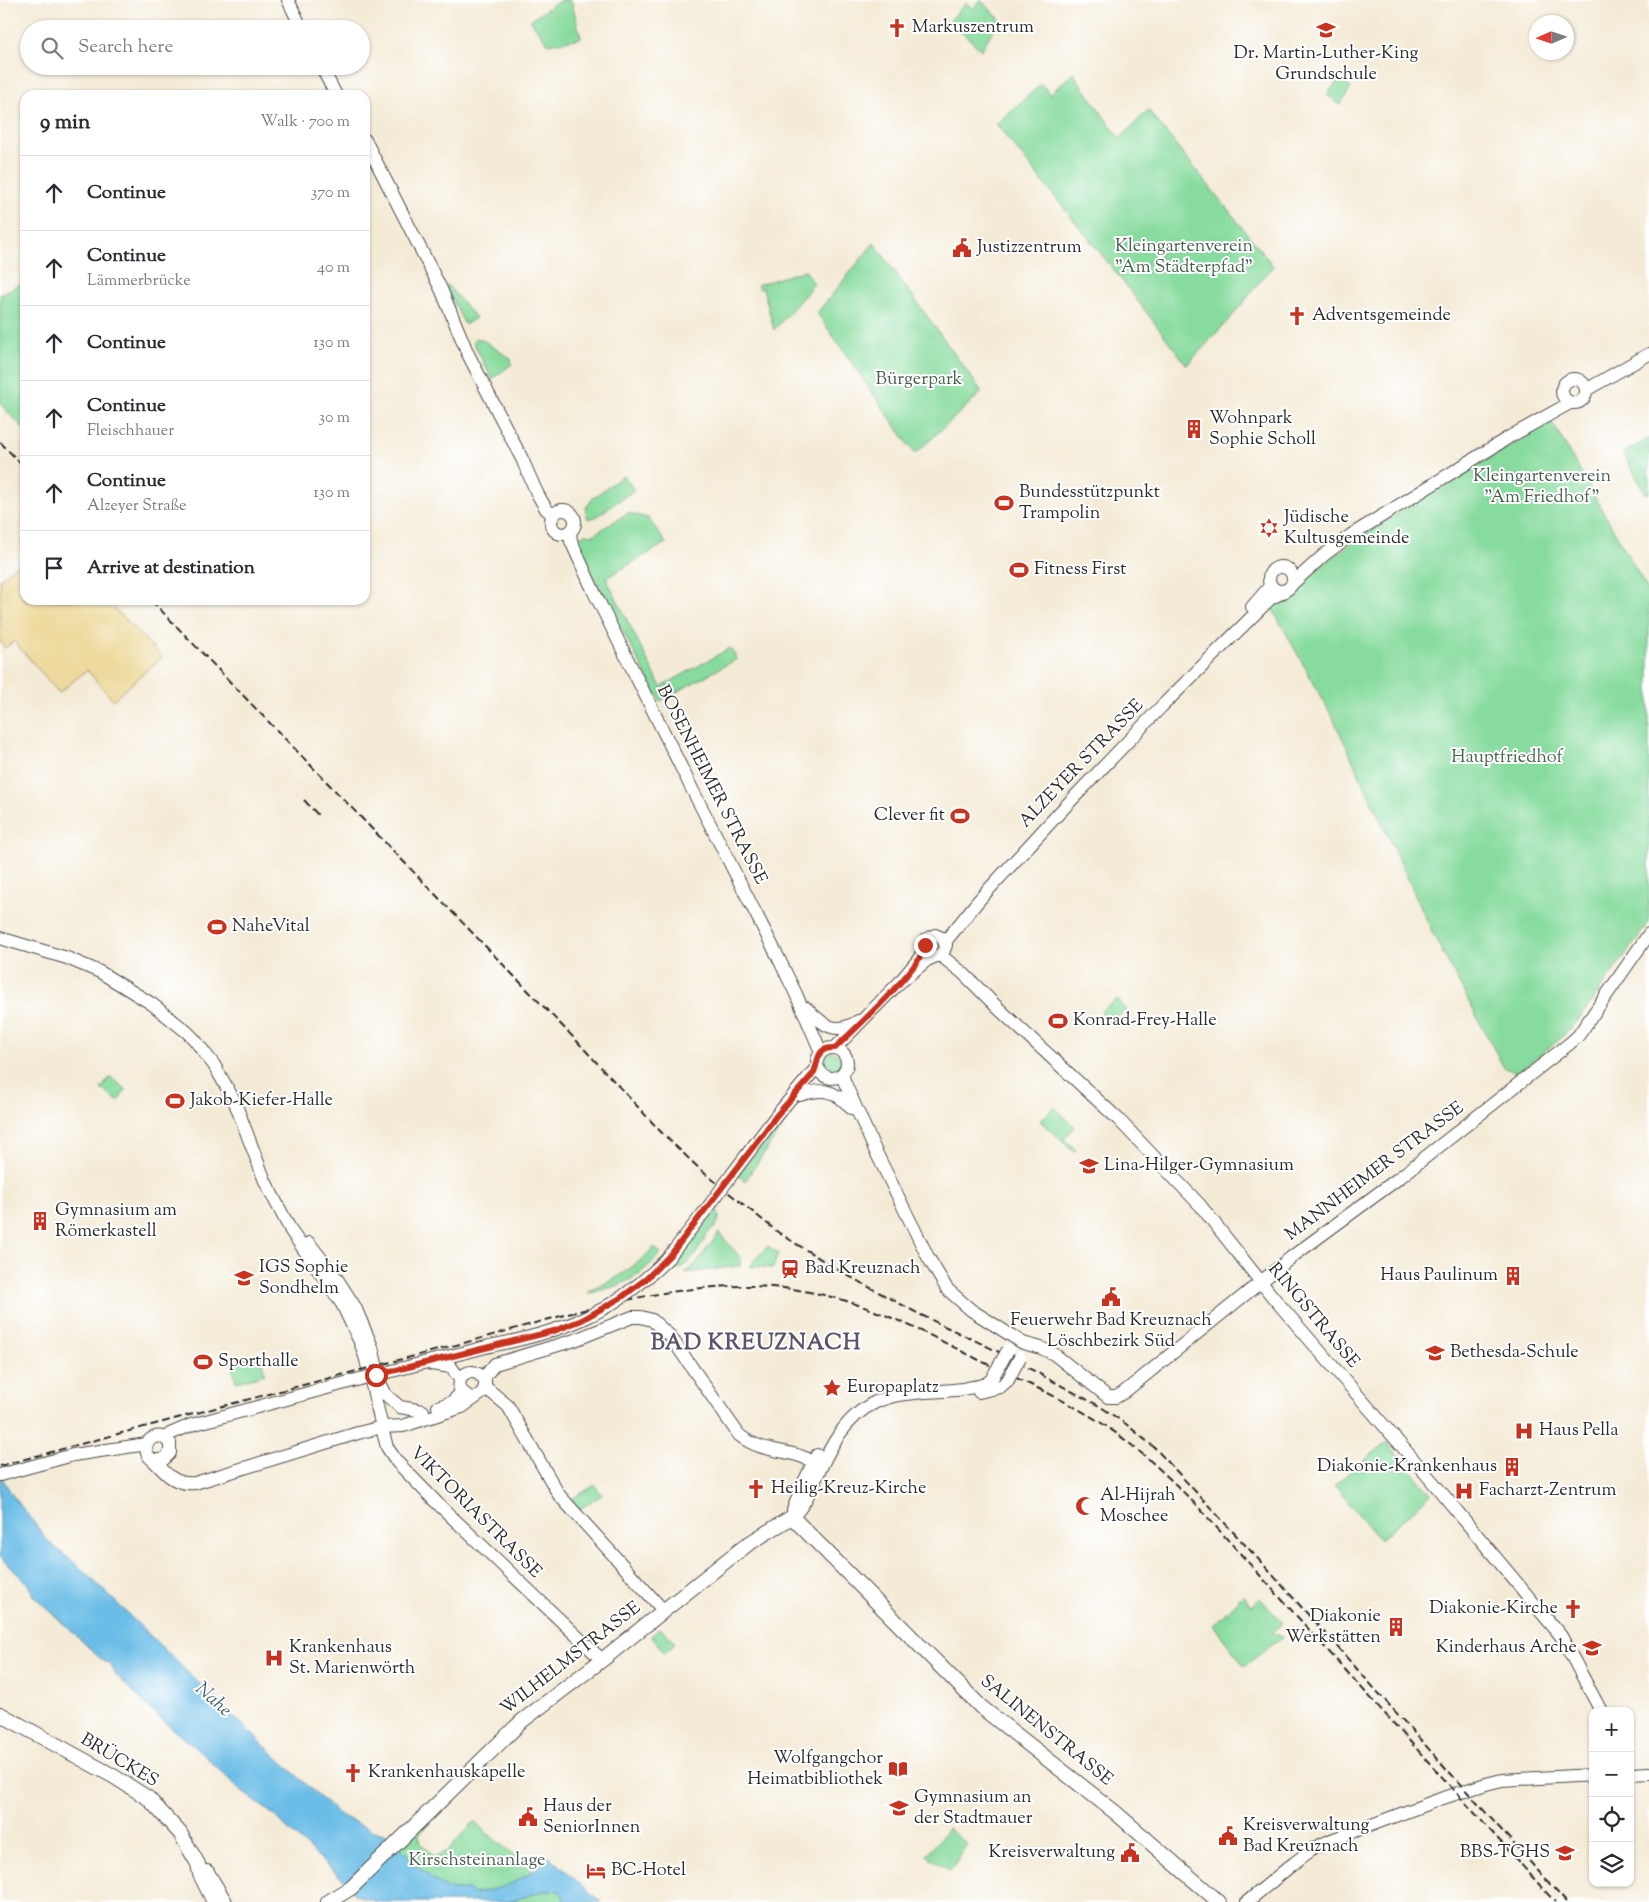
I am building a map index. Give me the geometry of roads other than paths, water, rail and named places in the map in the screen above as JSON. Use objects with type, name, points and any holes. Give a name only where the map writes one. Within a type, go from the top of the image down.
[{"type":"main road","name":"WILHELMSTRASSE","points":[[328,1902],[351,1888],[502,1739],[541,1706],[748,1544],[790,1515]]},
{"type":"main road","name":"SALINENSTRASSE","points":[[790,1515],[981,1707],[1116,1813],[1219,1902]]},
{"type":"main road","name":"BRÜCKES","points":[[0,1714],[113,1776],[148,1798],[180,1833],[198,1864],[206,1871],[225,1902]]},
{"type":"main road","name":"BRÜCKES","points":[[198,1864],[200,1874],[212,1900]]},
{"type":"street","points":[[288,0],[298,20]]},
{"type":"street","points":[[295,0],[305,20]]},
{"type":"street","points":[[326,75],[333,90]]},
{"type":"street","points":[[332,75],[340,90]]},
{"type":"street","points":[[370,150],[441,289],[462,339],[522,459],[542,504],[556,514],[568,511],[574,517],[574,525],[565,532],[552,526],[556,514]]},
{"type":"street","points":[[370,164],[438,299],[462,339]]},
{"type":"street","points":[[1584,385],[1598,375],[1614,374],[1649,354]]},
{"type":"street","points":[[1572,379],[1584,385],[1586,395],[1581,402],[1576,404],[1566,398],[1562,387],[1566,381],[1572,379]]},
{"type":"street","name":"ALZEYER STRASSE","points":[[832,1050],[900,982],[938,948],[1054,818],[1212,654],[1270,599],[1289,587],[1324,555],[1393,509],[1535,422],[1547,417],[1566,398]]},
{"type":"street","name":"BOSENHEIMER STRASSE","points":[[565,532],[572,541],[594,592],[796,994],[832,1050]]},
{"type":"street","name":"BOSENHEIMER STRASSE","points":[[565,532],[568,552],[594,592]]},
{"type":"street","name":"ALZEYER STRASSE","points":[[1212,654],[1271,585],[1270,578],[1272,572],[1278,568],[1288,570],[1324,555]]},
{"type":"street","points":[[1271,585],[1279,591],[1289,587],[1293,575],[1288,570]]},
{"type":"street","name":"MANNHEIMER STRASSE","points":[[1023,1342],[1054,1354],[1108,1397],[1119,1396],[1262,1283],[1293,1256],[1399,1178],[1569,1044],[1578,1036],[1649,934]]},
{"type":"street","points":[[0,938],[66,958],[100,972],[152,1004],[187,1032],[214,1066],[234,1100],[265,1181],[294,1236],[342,1304],[361,1344],[370,1418],[367,1426],[358,1433]]},
{"type":"street","name":"RINGSTRASSE","points":[[938,948],[1151,1152],[1200,1205],[1262,1283],[1562,1636],[1599,1707]]},
{"type":"street","name":"BOSENHEIMER STRASSE","points":[[796,994],[806,1008],[823,1040],[832,1050]]},
{"type":"street","points":[[806,1008],[826,1026],[836,1029],[849,1027],[874,1010]]},
{"type":"street","points":[[757,1142],[800,1095],[829,1073],[847,1066],[832,1050],[818,1056],[829,1073],[838,1084],[851,1108]]},
{"type":"street","points":[[829,1073],[844,1081],[928,1257],[947,1289],[971,1310],[1023,1342]]},
{"type":"street","points":[[0,1475],[73,1455],[99,1450],[149,1452],[163,1460],[170,1434],[191,1425],[365,1377],[486,1347],[540,1336],[582,1320],[622,1297],[646,1279],[668,1258],[776,1116],[829,1073]]},
{"type":"street","points":[[800,1095],[814,1091],[829,1091],[842,1098],[862,1122]]},
{"type":"street","points":[[282,1213],[318,1255],[355,1307],[372,1346],[381,1385],[386,1396],[400,1407],[423,1411]]},
{"type":"street","points":[[480,1378],[497,1358],[521,1355],[575,1340],[632,1317],[641,1317],[652,1320],[670,1336],[739,1435],[758,1447],[785,1454],[815,1466]]},
{"type":"street","points":[[1008,1350],[1010,1334]]},
{"type":"street","points":[[1008,1350],[1023,1342]]},
{"type":"street","name":"WILHELMSTRASSE","points":[[937,1392],[959,1394],[980,1392],[1000,1387],[1008,1380],[1020,1357],[1023,1342]]},
{"type":"street","points":[[421,1363],[448,1366],[456,1372],[465,1390],[480,1395],[480,1378],[473,1360],[486,1347]]},
{"type":"street","name":"WILHELMSTRASSE","points":[[790,1515],[804,1505],[815,1466],[824,1446],[862,1410],[883,1399],[898,1395],[937,1392],[982,1385],[992,1379],[1008,1350]]},
{"type":"street","points":[[382,1427],[403,1426],[451,1412],[466,1405],[464,1374],[480,1378],[508,1406],[559,1495],[663,1610]]},
{"type":"street","name":"VIKTORIASTRASSE","points":[[365,1377],[387,1446],[401,1466],[436,1502],[602,1660]]},
{"type":"street","points":[[149,1452],[162,1471],[176,1481],[185,1484],[382,1427],[452,1402],[465,1390]]},
{"type":"street","points":[[358,1433],[370,1436],[387,1446]]},
{"type":"street","points":[[149,1452],[155,1437],[168,1446]]},
{"type":"street","points":[[168,1446],[170,1468],[176,1481]]},
{"type":"street","points":[[1634,1771],[1649,1773]]},
{"type":"street","points":[[1247,1902],[1294,1862],[1314,1848],[1443,1798],[1502,1780],[1589,1775]]},
{"type":"water","name":"Nahe","points":[[0,1474],[11,1493],[48,1541],[85,1572],[219,1703],[338,1814],[371,1830],[390,1836],[420,1869],[442,1886],[454,1890],[469,1890],[473,1894],[505,1886],[531,1872],[548,1856],[602,1902],[566,1902],[560,1891],[547,1890],[508,1902],[378,1902],[354,1894],[345,1881],[274,1815],[241,1791],[204,1755],[158,1717],[116,1675],[110,1664],[102,1660],[35,1597],[27,1583],[0,1557]]},
{"type":"railway","points":[[0,442],[20,463]]},
{"type":"railway","points":[[156,605],[573,1037],[662,1133],[703,1172],[779,1233],[843,1273],[921,1315],[997,1351],[1101,1407],[1126,1424],[1155,1448],[1261,1562],[1566,1902]]},
{"type":"railway","points":[[304,800],[319,816]]},
{"type":"railway","points":[[0,1466],[568,1314],[650,1295],[732,1286],[772,1287],[800,1290],[853,1303],[902,1322],[1057,1398],[1103,1424],[1142,1453],[1200,1509],[1555,1902]]},
{"type":"place","name":"Markuszentrum","points":[[897,28]]},
{"type":"place","name":"Dr. Martin-Luther-King Grundschule","points":[[1326,30]]},
{"type":"place","name":"Justizzentrum","points":[[962,248]]},
{"type":"place","name":"Adventsgemeinde","points":[[1297,316]]},
{"type":"place","name":"Wohnpark Sophie Scholl","points":[[1194,429]]},
{"type":"place","name":"Bundesstützpunkt Trampolin","points":[[1004,503]]},
{"type":"place","name":"Jüdische Kultusgemeinde","points":[[1269,528]]},
{"type":"place","name":"Fitness First","points":[[1019,570]]},
{"type":"place","name":"Clever fit","points":[[960,816]]},
{"type":"place","name":"NaheVital","points":[[217,927]]},
{"type":"place","name":"Konrad-Frey-Halle","points":[[1058,1021]]},
{"type":"place","name":"Jakob-Kiefer-Halle","points":[[175,1101]]},
{"type":"place","name":"Lina-Hilger-Gymnasium","points":[[1089,1166]]},
{"type":"place","name":"Gymnasium am Römerkastell","points":[[40,1221]]},
{"type":"place","name":"Bad Kreuznach","points":[[790,1269]]},
{"type":"place","name":"Haus Paulinum","points":[[1513,1276]]},
{"type":"place","name":"IGS Sophie Sondhelm","points":[[244,1278]]},
{"type":"place","name":"Feuerwehr Bad Kreuznach Löschbezirk Süd","points":[[1111,1297]]},
{"type":"place","name":"Bethesda-Schule","points":[[1435,1353]]},
{"type":"place","name":"Sporthalle","points":[[203,1362]]},
{"type":"place","name":"Europaplatz","points":[[832,1388]]},
{"type":"place","name":"Haus Pella","points":[[1524,1431]]},
{"type":"place","name":"Diakonie-Krankenhaus","points":[[1512,1467]]},
{"type":"place","name":"Heilig-Kreuz-Kirche","points":[[756,1489]]},
{"type":"place","name":"Facharzt-Zentrum","points":[[1464,1491]]},
{"type":"place","name":"Al-Hijrah Moschee","points":[[1085,1506]]},
{"type":"place","name":"Diakonie-Kirche","points":[[1573,1609]]},
{"type":"place","name":"Diakonie Werkstätten","points":[[1396,1627]]},
{"type":"place","name":"Kinderhaus Arche","points":[[1592,1648]]},
{"type":"place","name":"Krankenhaus St. Marienwörth","points":[[274,1658]]},
{"type":"place","name":"Wolfgangchor Heimatbibliothek","points":[[898,1769]]},
{"type":"place","name":"Krankenhauskapelle","points":[[353,1773]]},
{"type":"place","name":"Gymnasium an der Stadtmauer","points":[[899,1808]]},
{"type":"place","name":"Haus der SeniorInnen","points":[[528,1817]]},
{"type":"place","name":"Kreisverwaltung Bad Kreuznach","points":[[1228,1836]]},
{"type":"place","name":"Kreisverwaltung","points":[[1130,1853]]},
{"type":"place","name":"BBS-TGHS","points":[[1565,1853]]},
{"type":"place","name":"BC-Hotel","points":[[596,1871]]},
{"type":"district","name":"BAD KREUZNACH","points":[[756,1344]]},
{"type":"park label","name":"Kleingartenverein \"Am Städterpfad\"","points":[[1184,257]]},
{"type":"park label","name":"Bürgerpark","points":[[919,380]]},
{"type":"park label","name":"Kleingartenverein \"Am Friedhof\"","points":[[1542,487]]},
{"type":"park label","name":"Hauptfriedhof","points":[[1507,758]]},
{"type":"park label","name":"Kirschsteinanlage","points":[[477,1861]]}]
